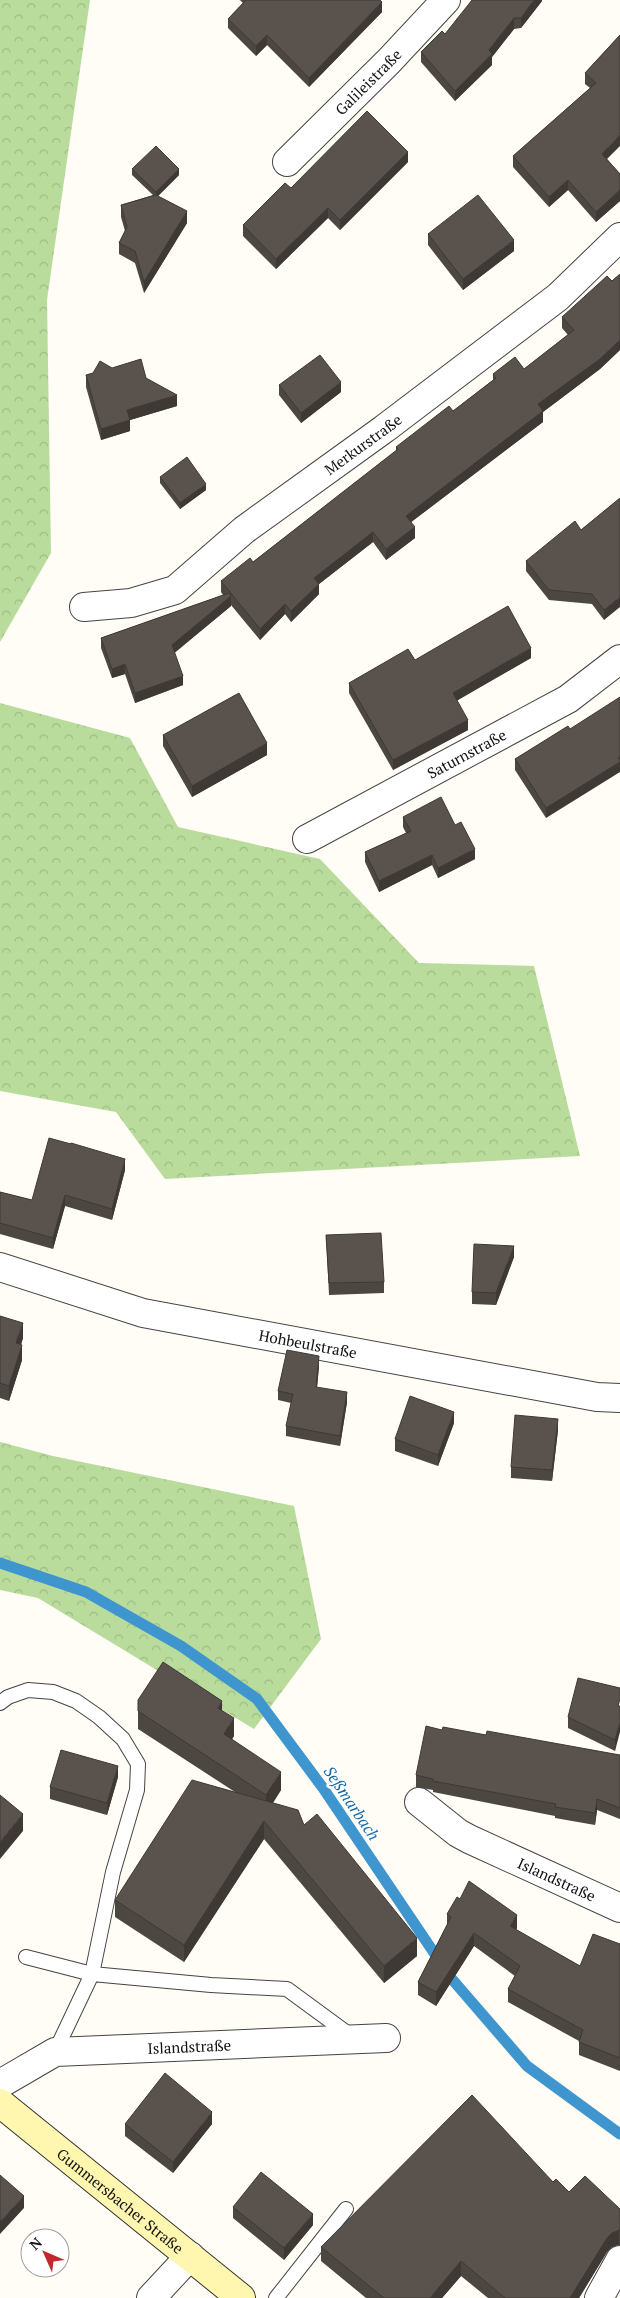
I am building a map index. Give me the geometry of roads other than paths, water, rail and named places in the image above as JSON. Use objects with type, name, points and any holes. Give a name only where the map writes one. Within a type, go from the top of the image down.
[{"type":"main road","name":"Gummersbacher Straße","points":[[0,2103],[241,2298]]},
{"type":"street","name":"Galileistraße","points":[[288,162],[389,61],[446,0]]},
{"type":"street","name":"Merkurstraße","points":[[84,607],[131,603],[175,590],[244,530],[384,429],[558,298],[620,237]]},
{"type":"street","name":"Saturnstraße","points":[[307,839],[568,699],[620,659]]},
{"type":"street","name":"Hohbeulstraße","points":[[0,1267],[143,1313],[597,1397],[620,1398]]},
{"type":"street","name":"Islandstraße","points":[[419,1802],[469,1840],[620,1908]]},
{"type":"street","name":"Islandstraße","points":[[0,2084],[56,2052],[386,2038]]},
{"type":"street","points":[[151,2298],[190,2256]]},
{"type":"street","points":[[599,2298],[620,2260]]},
{"type":"lane","points":[[0,1703],[8,1697],[28,1690],[53,1692],[76,1700],[99,1717],[123,1739],[138,1764],[137,1790],[113,1872],[92,1974],[56,2052]]},
{"type":"lane","points":[[26,1957],[92,1974],[211,1985],[287,1989],[354,2038]]},
{"type":"lane","points":[[276,2298],[346,2209]]},
{"type":"waterway","name":"Seßmarbach","points":[[0,1563],[86,1592],[181,1646],[257,1699],[323,1788],[451,1978],[527,2066],[620,2134]]}]
